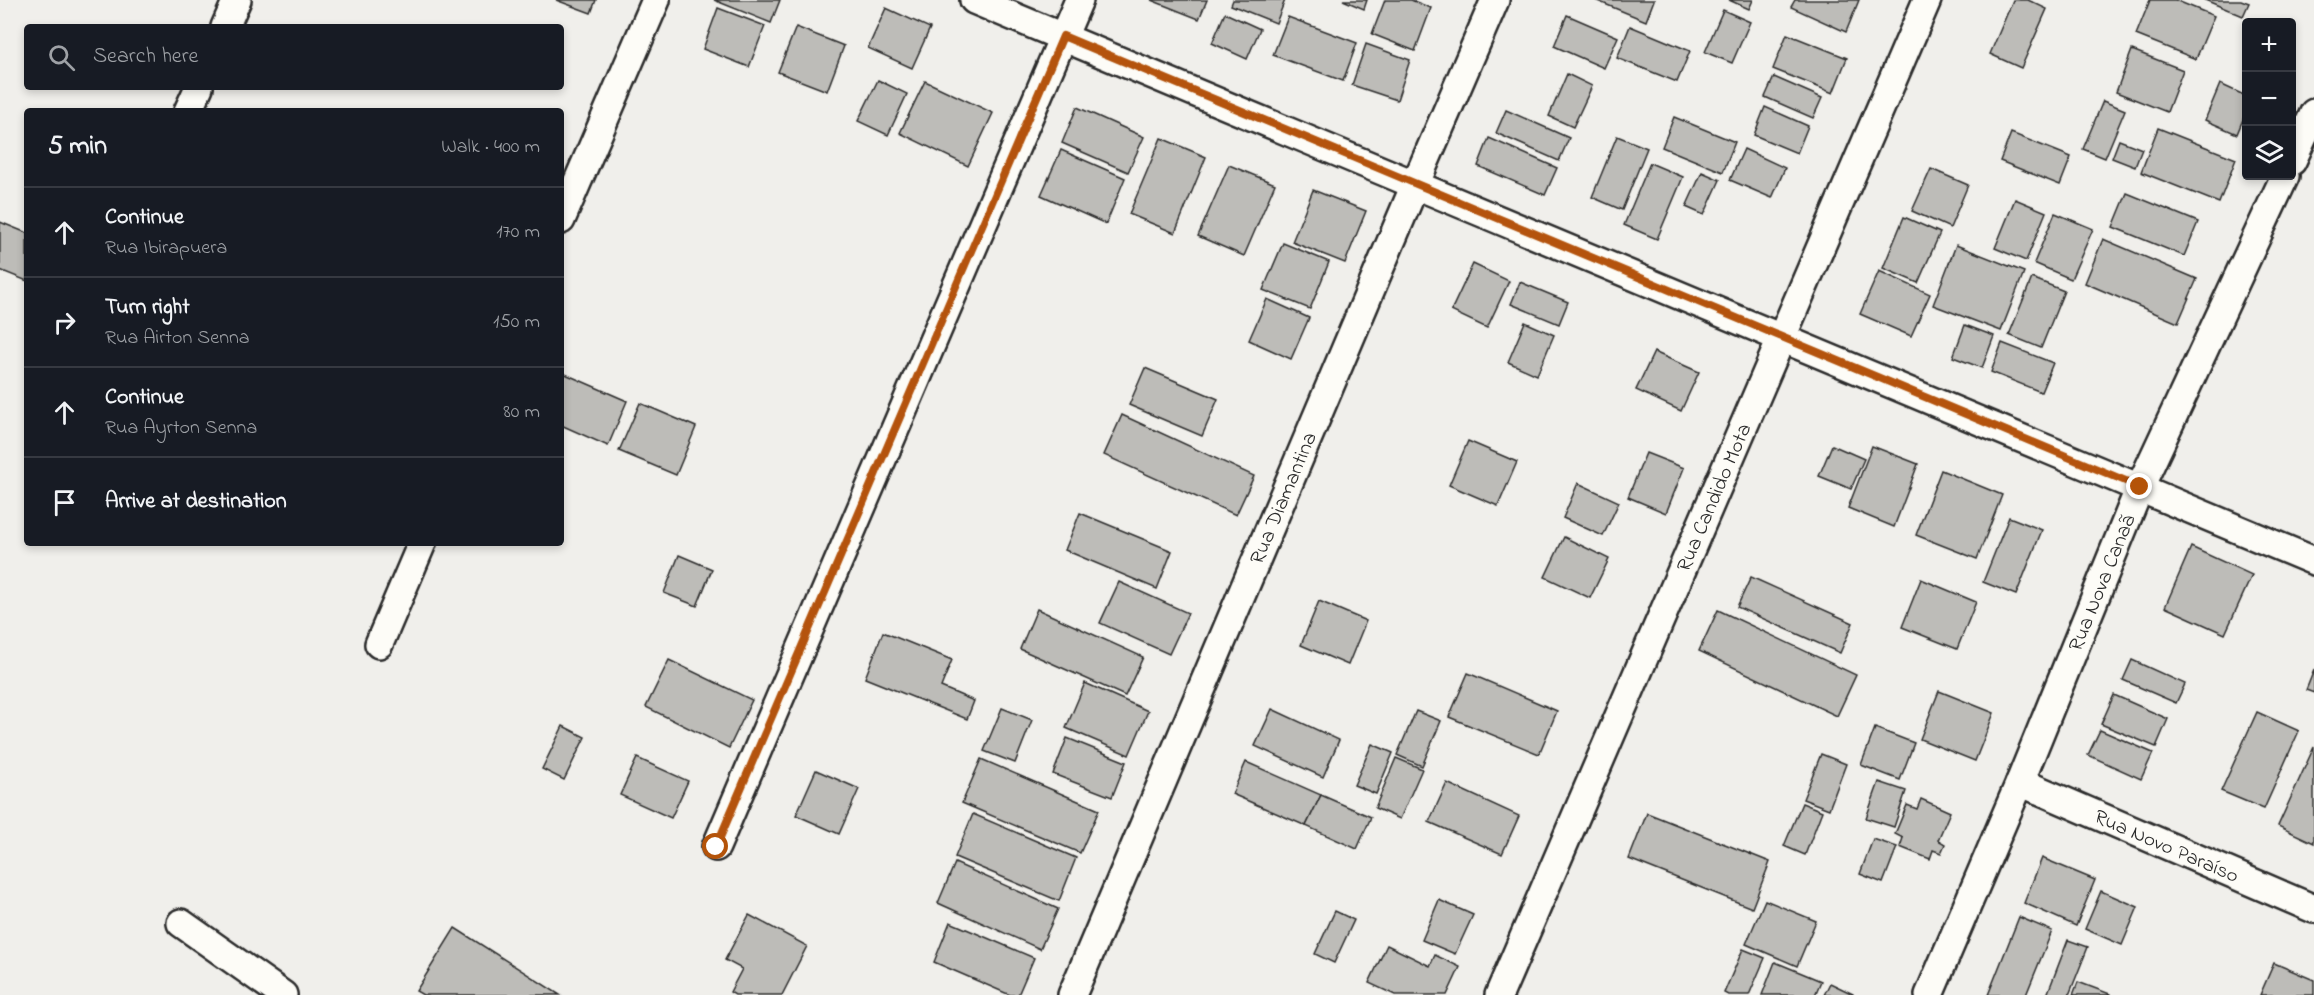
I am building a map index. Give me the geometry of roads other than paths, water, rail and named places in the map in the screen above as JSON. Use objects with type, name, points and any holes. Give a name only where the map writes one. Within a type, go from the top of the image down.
[{"type":"street","points":[[226,24],[237,0]]},
{"type":"street","points":[[564,213],[656,0]]},
{"type":"street","points":[[974,0],[2314,561]]},
{"type":"street","points":[[716,847],[1078,0]]},
{"type":"street","name":"Rua Diamantina","points":[[1072,995],[1415,185],[1496,0]]},
{"type":"street","name":"Rua Candido Mota","points":[[1499,995],[1927,0]]},
{"type":"street","points":[[189,108],[198,90]]},
{"type":"street","points":[[2296,152],[2314,113]]},
{"type":"street","name":"Rua Nova Canaã","points":[[1929,995],[2020,782],[2140,487],[2283,180]]},
{"type":"street","points":[[379,644],[421,546]]},
{"type":"street","name":"Rua Novo Paraíso","points":[[2020,782],[2314,909]]},
{"type":"street","points":[[181,923],[283,995]]}]
